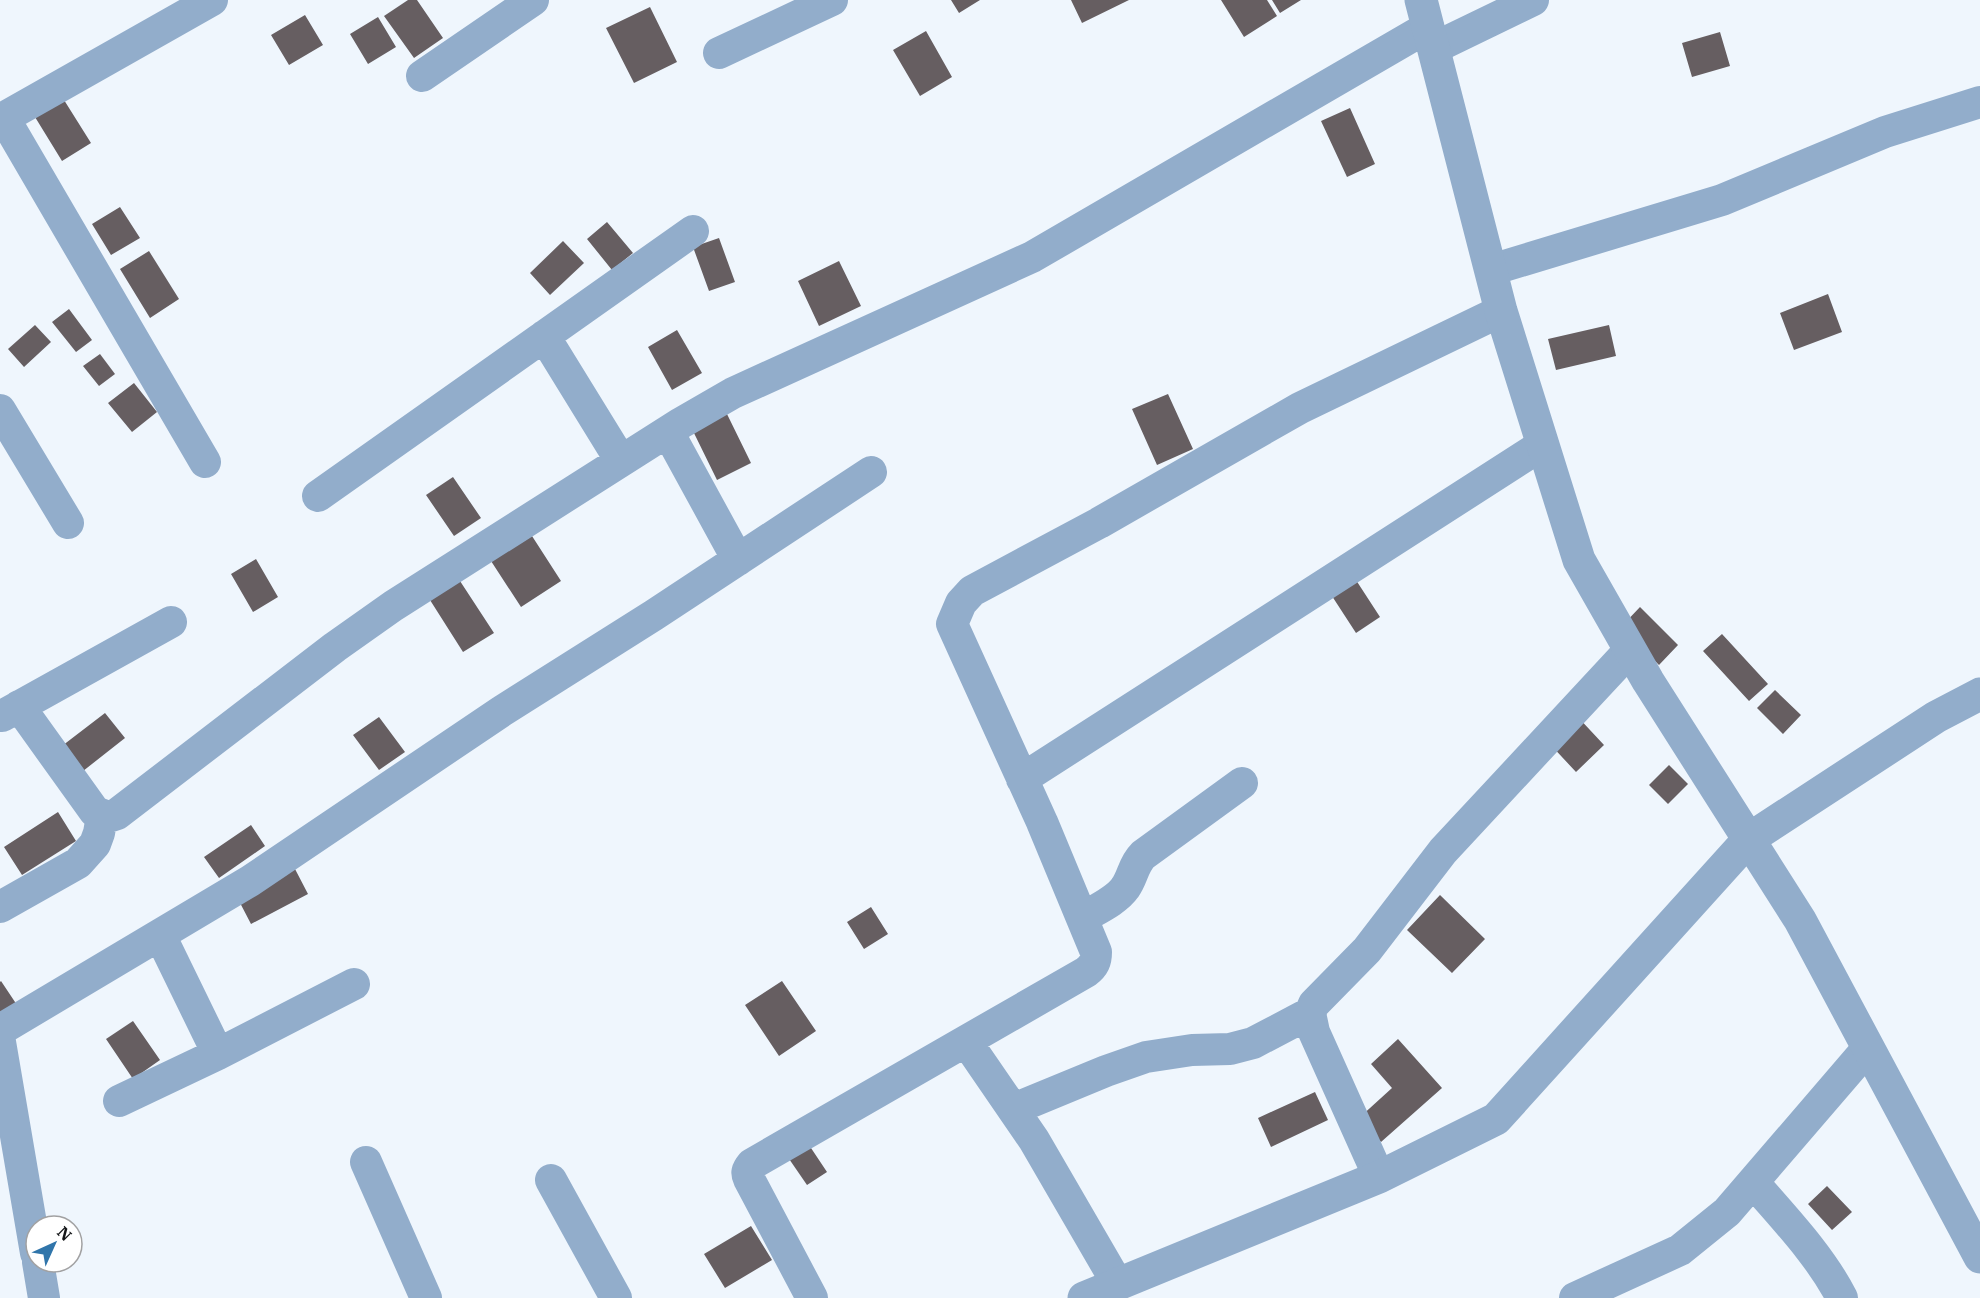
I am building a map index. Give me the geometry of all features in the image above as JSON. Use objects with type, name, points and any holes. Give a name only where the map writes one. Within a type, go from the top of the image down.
[{"type":"street","points":[[205,462],[2,119],[212,0]]},
{"type":"street","points":[[422,76],[533,0]]},
{"type":"street","points":[[719,52],[832,0]]},
{"type":"street","points":[[171,622],[9,712],[96,812],[102,816],[108,818],[117,814],[280,688],[393,606],[621,461],[733,393],[1032,257],[1428,25],[1533,0]]},
{"type":"street","points":[[1428,25],[1501,311],[1579,560],[1648,681],[1800,921],[1980,1257]]},
{"type":"street","points":[[1491,270],[1722,200],[1885,132],[1980,102]]},
{"type":"street","points":[[318,496],[693,231]]},
{"type":"street","points":[[812,1298],[749,1179],[748,1169],[752,1164],[1092,967],[1096,961],[1096,952],[1042,822],[952,624],[961,603],[972,591],[1099,523],[1300,408],[1501,311]]},
{"type":"street","points":[[544,336],[621,461]]},
{"type":"street","points":[[0,410],[68,523]]},
{"type":"street","points":[[668,432],[738,560]]},
{"type":"street","points":[[1022,779],[1542,445]]},
{"type":"street","points":[[0,1030],[250,881],[502,711],[871,472]]},
{"type":"street","points":[[1379,1177],[1314,1032],[1310,1013],[1314,1004],[1367,950],[1443,852],[1630,650]]},
{"type":"street","points":[[1084,1298],[1379,1177],[1496,1119],[1749,839],[1936,717],[1980,694]]},
{"type":"street","points":[[1082,918],[1125,889],[1135,863],[1143,855],[1242,783]]},
{"type":"street","points":[[0,907],[78,863],[95,844],[102,816]]},
{"type":"street","points":[[160,935],[218,1054]]},
{"type":"street","points":[[119,1101],[218,1054],[354,984]]},
{"type":"street","points":[[1014,1109],[1146,1057],[1192,1050],[1230,1049],[1253,1043],[1310,1013]]},
{"type":"street","points":[[966,1041],[1014,1109],[1117,1283]]},
{"type":"street","points":[[0,1042],[29,1214]]},
{"type":"street","points":[[1575,1298],[1680,1250],[1726,1212],[1868,1048]]},
{"type":"street","points":[[366,1162],[426,1298]]},
{"type":"street","points":[[551,1180],[616,1298]]},
{"type":"street","points":[[1753,1182],[1800,1236],[1835,1284],[1842,1298]]},
{"type":"street","points":[[40,1274],[44,1298]]},
{"type":"building","points":[[408,0],[417,0],[443,38],[414,58],[384,16]]},
{"type":"building","points":[[951,0],[980,0],[959,13]]},
{"type":"building","points":[[1071,0],[1129,0],[1082,23]]},
{"type":"building","points":[[1221,0],[1267,0],[1277,16],[1244,37]]},
{"type":"building","points":[[1272,0],[1301,0],[1280,13]]},
{"type":"building","points":[[650,7],[677,62],[634,83],[606,28]]},
{"type":"building","points":[[305,15],[323,45],[289,65],[271,35]]},
{"type":"building","points":[[378,17],[396,47],[368,64],[350,34]]},
{"type":"building","points":[[926,31],[952,77],[920,96],[893,50]]},
{"type":"building","points":[[1720,32],[1730,66],[1692,77],[1682,43]]},
{"type":"building","points":[[64,100],[91,143],[62,161],[35,117]]},
{"type":"building","points":[[1350,108],[1375,164],[1347,177],[1321,121]]},
{"type":"building","points":[[120,207],[140,238],[111,255],[92,224]]},
{"type":"building","points":[[607,222],[633,253],[612,270],[587,239]]},
{"type":"building","points":[[719,238],[735,282],[709,291],[693,247]]},
{"type":"building","points":[[563,241],[584,263],[550,295],[530,273]]},
{"type":"building","points":[[149,251],[179,299],[150,318],[120,269]]},
{"type":"building","points":[[839,261],[861,306],[819,326],[798,281]]},
{"type":"building","points":[[1828,294],[1842,332],[1794,350],[1780,313]]},
{"type":"building","points":[[69,309],[92,340],[76,352],[52,322]]},
{"type":"building","points":[[35,325],[51,342],[24,367],[8,349]]},
{"type":"building","points":[[1609,325],[1616,356],[1556,370],[1548,339]]},
{"type":"building","points":[[677,330],[702,373],[672,390],[648,347]]},
{"type":"building","points":[[100,354],[115,374],[99,386],[83,366]]},
{"type":"building","points":[[134,383],[157,412],[132,432],[108,403]]},
{"type":"building","points":[[1168,394],[1193,449],[1157,465],[1132,409]]},
{"type":"building","points":[[726,412],[751,463],[717,480],[692,429]]},
{"type":"building","points":[[453,477],[481,518],[454,536],[426,495]]},
{"type":"building","points":[[532,536],[561,581],[521,607],[491,561]]},
{"type":"building","points":[[256,559],[278,597],[253,612],[231,574]]},
{"type":"building","points":[[1354,577],[1380,617],[1356,633],[1330,593]]},
{"type":"building","points":[[460,581],[494,633],[463,652],[430,600]]},
{"type":"building","points":[[1640,607],[1678,645],[1659,665],[1621,627]]},
{"type":"building","points":[[1722,634],[1768,684],[1749,701],[1703,651]]},
{"type":"building","points":[[1775,690],[1801,715],[1783,734],[1757,708]]},
{"type":"building","points":[[105,713],[125,738],[78,775],[58,749]]},
{"type":"building","points":[[1576,715],[1604,745],[1576,772],[1548,742]]},
{"type":"building","points":[[379,717],[405,752],[379,770],[353,735]]},
{"type":"building","points":[[1669,765],[1688,784],[1668,804],[1649,785]]},
{"type":"building","points":[[58,812],[76,841],[22,875],[4,847]]},
{"type":"building","points":[[251,825],[265,846],[219,878],[204,857]]},
{"type":"building","points":[[295,869],[308,894],[251,924],[238,899]]},
{"type":"building","points":[[1440,895],[1485,939],[1452,973],[1407,930]]},
{"type":"building","points":[[871,907],[888,934],[864,949],[847,922]]},
{"type":"building","points":[[782,981],[816,1031],[779,1056],[745,1005]]},
{"type":"building","points":[[0,982],[19,1008],[0,1016]]},
{"type":"building","points":[[133,1021],[160,1060],[133,1079],[106,1039]]},
{"type":"building","points":[[1398,1039],[1442,1088],[1381,1142],[1359,1118],[1392,1088],[1371,1064]]},
{"type":"building","points":[[1315,1092],[1328,1120],[1271,1147],[1258,1118]]},
{"type":"building","points":[[805,1139],[827,1172],[807,1185],[785,1153]]},
{"type":"building","points":[[1827,1186],[1852,1212],[1832,1230],[1808,1204]]},
{"type":"building","points":[[751,1226],[772,1260],[725,1288],[704,1254]]}]
